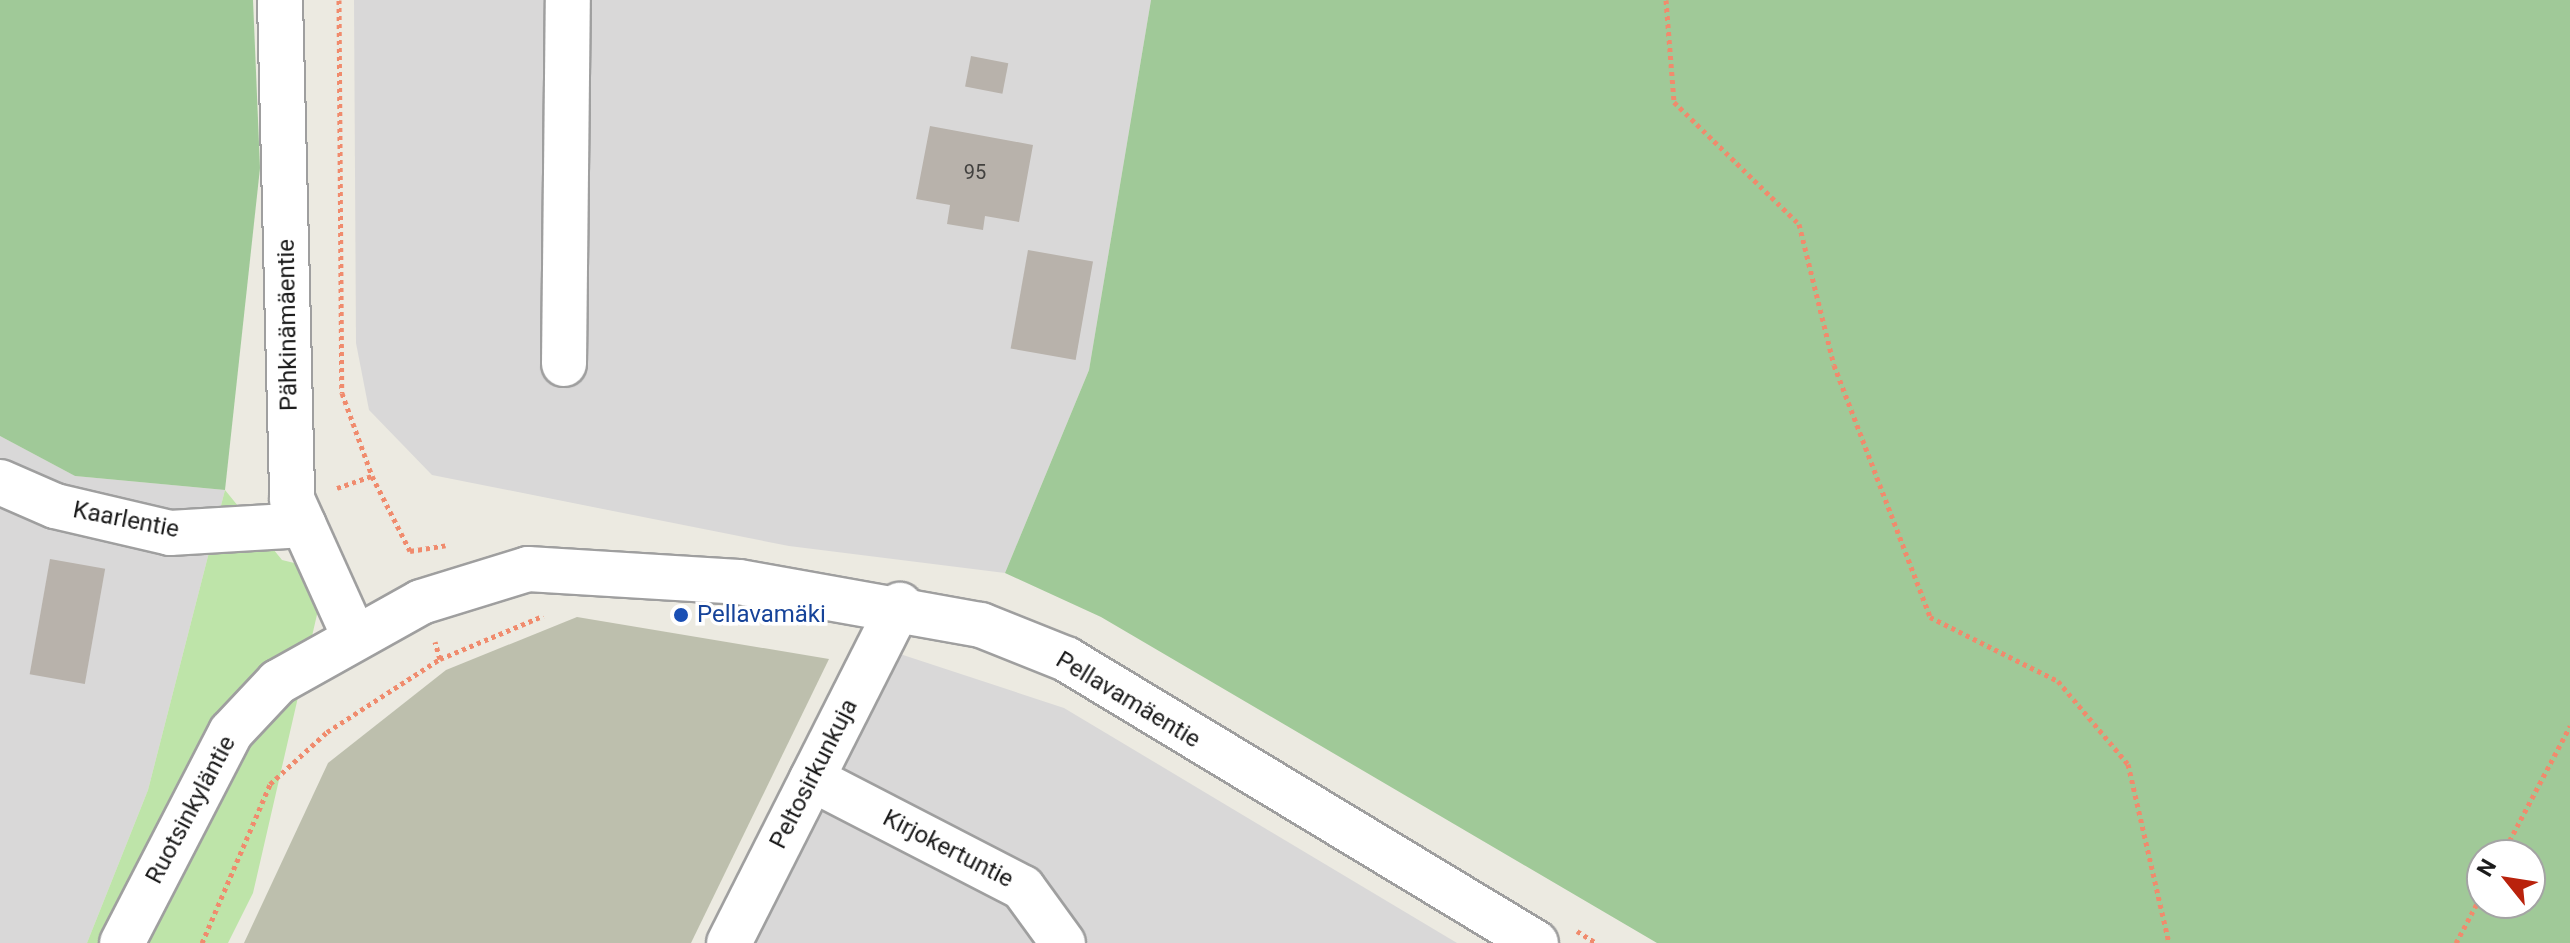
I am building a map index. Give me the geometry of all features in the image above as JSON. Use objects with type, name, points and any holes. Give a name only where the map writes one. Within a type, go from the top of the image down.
[{"type":"street","name":"Pähkinämäentie","points":[[280,0],[292,499],[354,636]]},
{"type":"street","points":[[564,364],[568,0]]},
{"type":"street","name":"Kaarlentie","points":[[0,482],[55,506],[170,533],[304,525]]},
{"type":"street","name":"Pellavamäentie","points":[[354,636],[421,602],[528,569],[631,571],[900,605],[981,625],[1066,659],[1536,943]]},
{"type":"street","name":"Peltosirkunkuja","points":[[729,943],[900,605]]},
{"type":"street","name":"Ruotsinkyläntie","points":[[122,943],[231,732],[278,682],[354,636]]},
{"type":"street","name":"Kirjokertuntie","points":[[812,779],[1023,888],[1063,943]]},
{"type":"path","points":[[339,0],[342,393],[372,476]]},
{"type":"path","points":[[1666,0],[1674,102],[1799,224],[1834,365],[1930,617],[2058,681],[2128,764],[2169,943]]},
{"type":"path","points":[[410,551],[421,602],[440,659]]},
{"type":"path","points":[[202,943],[270,784],[327,732],[440,659],[560,609]]},
{"type":"path","points":[[2510,839],[2570,726]]},
{"type":"path","points":[[2456,943],[2469,919]]},
{"type":"shaded area","points":[[354,0],[1151,0],[1089,370],[1005,573],[789,546],[432,475],[369,410],[356,343]]},
{"type":"shaded area","points":[[0,436],[75,476],[225,490],[148,790],[87,943],[0,943]]},
{"type":"shaded area","points":[[577,617],[829,659],[691,943],[244,943],[328,763],[446,670]]},
{"type":"shaded area","points":[[900,654],[1064,708],[1457,943],[756,943]]},
{"type":"green space","points":[[0,0],[253,0],[260,168],[225,490],[75,476],[0,436]]},
{"type":"green space","points":[[1151,0],[2570,0],[2570,943],[1657,943],[1101,617],[1005,573],[1089,370]]},
{"type":"green space","points":[[225,490],[282,560],[327,571],[253,893],[228,943],[87,943],[148,790]]},
{"type":"building","points":[[971,56],[1008,63],[1002,94],[965,86]]},
{"type":"building","points":[[930,126],[1033,145],[1019,222],[985,216],[983,230],[947,224],[950,205],[916,199]]},
{"type":"building","points":[[1028,250],[1093,261],[1076,360],[1011,348]]},
{"type":"building","points":[[50,559],[105,569],[85,684],[30,674]]},
{"type":"place","name":"Pellavamäki","points":[[681,615]]}]
